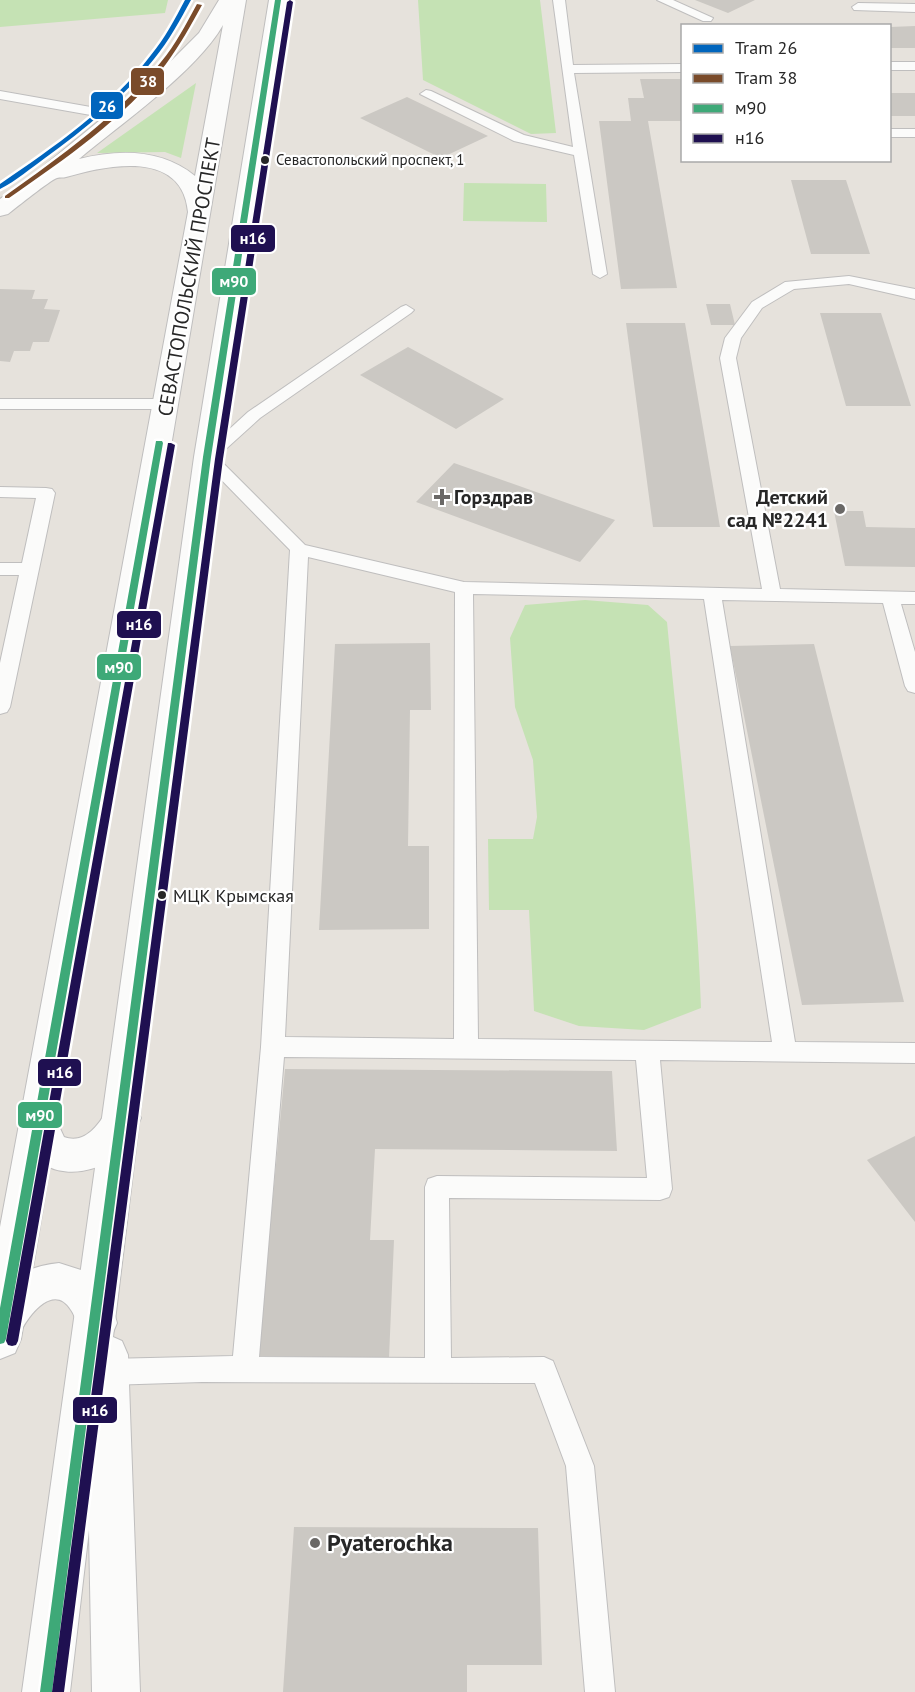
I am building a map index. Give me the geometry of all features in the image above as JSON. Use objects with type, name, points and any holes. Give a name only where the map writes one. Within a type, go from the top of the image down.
[{"type":"main road","points":[[0,209],[41,180],[173,70],[207,36],[228,0]]},
{"type":"main road","name":"СЕВАСТОПОЛЬСКИЙ ПРОСПЕКТ","points":[[1,1332],[6,1260],[38,1120],[237,0]]},
{"type":"main road","name":"СЕВАСТОПОЛЬСКИЙ ПРОСПЕКТ","points":[[46,1692],[96,1323],[207,457],[278,0]]},
{"type":"main road","points":[[41,180],[87,162],[141,159],[170,169],[186,180],[197,198],[200,217]]},
{"type":"main road","name":"СЕВАСТОПОЛЬСКИЙ ПРОСПЕКТ","points":[[38,1120],[39,1134],[46,1146],[59,1153],[74,1156],[91,1153],[106,1145],[117,1133],[122,1118]]},
{"type":"main road","points":[[102,1276],[108,1372],[116,1692]]},
{"type":"main road","name":"СЕВАСТОПОЛЬСКИЙ ПРОСПЕКТ","points":[[1,1332],[9,1309],[21,1295],[37,1286],[55,1281],[72,1284],[86,1293],[94,1307],[96,1323]]},
{"type":"lane","points":[[559,0],[567,69],[600,274]]},
{"type":"lane","points":[[663,0],[706,18]]},
{"type":"lane","points":[[858,7],[915,8]]},
{"type":"lane","points":[[891,66],[915,66]]},
{"type":"lane","points":[[567,69],[681,68]]},
{"type":"lane","points":[[426,94],[519,138],[581,153]]},
{"type":"lane","points":[[0,95],[119,116]]},
{"type":"lane","points":[[891,133],[915,133]]},
{"type":"lane","points":[[772,594],[728,358],[733,338],[757,305],[790,285],[849,280],[915,294]]},
{"type":"lane","points":[[406,310],[254,415],[207,457],[299,549],[464,588],[915,598]]},
{"type":"lane","points":[[0,404],[166,404]]},
{"type":"lane","points":[[0,492],[46,493],[0,707]]},
{"type":"lane","points":[[246,1370],[273,1047],[299,549]]},
{"type":"lane","points":[[0,569],[31,570]]},
{"type":"lane","points":[[464,588],[466,1049]]},
{"type":"lane","points":[[712,593],[785,1052]]},
{"type":"lane","points":[[890,597],[915,686]]},
{"type":"lane","points":[[273,1047],[915,1053]]},
{"type":"lane","points":[[438,1371],[437,1187],[660,1189],[647,1051]]},
{"type":"lane","points":[[108,1372],[202,1369],[544,1370],[580,1466],[600,1692]]},
{"type":"green space","points":[[0,0],[168,0],[165,13],[0,27]]},
{"type":"green space","points":[[418,0],[540,0],[556,133],[531,134],[423,80]]},
{"type":"green space","points":[[196,83],[181,158],[165,152],[97,153]]},
{"type":"green space","points":[[464,183],[546,184],[547,222],[463,221]]},
{"type":"green space","points":[[585,600],[648,605],[667,622],[692,863],[701,1008],[644,1030],[579,1026],[534,1011],[529,910],[489,910],[488,839],[533,839],[537,817],[533,760],[515,707],[510,638],[525,605]]},
{"type":"building","points":[[695,0],[755,0],[728,13]]},
{"type":"building","points":[[915,26],[915,48],[891,48],[891,27]]},
{"type":"building","points":[[640,79],[681,79],[681,121],[648,121],[677,288],[621,289],[599,121],[631,121],[628,98],[644,98]]},
{"type":"building","points":[[891,93],[915,93],[915,116],[891,116]]},
{"type":"building","points":[[407,97],[488,136],[441,158],[360,118]]},
{"type":"building","points":[[791,180],[846,180],[870,254],[811,254]]},
{"type":"building","points":[[0,289],[35,290],[32,299],[48,299],[44,309],[60,310],[49,342],[33,342],[30,351],[14,351],[10,362],[0,361]]},
{"type":"building","points":[[706,304],[730,304],[735,325],[711,325]]},
{"type":"building","points":[[820,313],[881,313],[911,406],[846,406]]},
{"type":"building","points":[[626,323],[685,323],[720,527],[653,527]]},
{"type":"building","points":[[408,347],[504,399],[456,429],[360,375]]},
{"type":"building","points":[[454,463],[615,520],[580,562],[416,502]]},
{"type":"building","points":[[834,511],[863,511],[866,527],[915,528],[915,567],[845,566]]},
{"type":"building","points":[[430,643],[431,710],[410,710],[408,846],[429,846],[429,929],[319,930],[335,644]]},
{"type":"building","points":[[814,644],[904,1002],[802,1005],[730,646]]},
{"type":"building","points":[[285,1069],[612,1071],[617,1151],[375,1149],[370,1240],[394,1240],[389,1358],[258,1356]]},
{"type":"building","points":[[915,1136],[915,1222],[867,1160]]},
{"type":"building","points":[[294,1527],[538,1528],[542,1665],[467,1665],[467,1692],[283,1692]]},
{"type":"tram line","name":"26","points":[[0,187],[55,148],[107,106],[153,57],[172,30],[188,0]]},
{"type":"tram line","name":"38","points":[[7,197],[90,136],[141,89],[183,35],[199,5]]},
{"type":"transit line","name":"м90","points":[[46,1692],[207,457],[278,0]]},
{"type":"transit line","name":"н16","points":[[58,1692],[219,459],[290,2]]},
{"type":"transit line","name":"м90","points":[[0,1339],[159,443]]},
{"type":"transit line","name":"н16","points":[[12,1341],[171,445]]},
{"type":"place","name":"Севастопольский проспект, 1","points":[[265,160]]},
{"type":"place","name":"Горздрав","points":[[442,497]]},
{"type":"place","name":"Детский сад №2241","points":[[840,509]]},
{"type":"place","name":"МЦК Крымская","points":[[162,895]]},
{"type":"place","name":"Pyaterochka","points":[[315,1543]]}]
